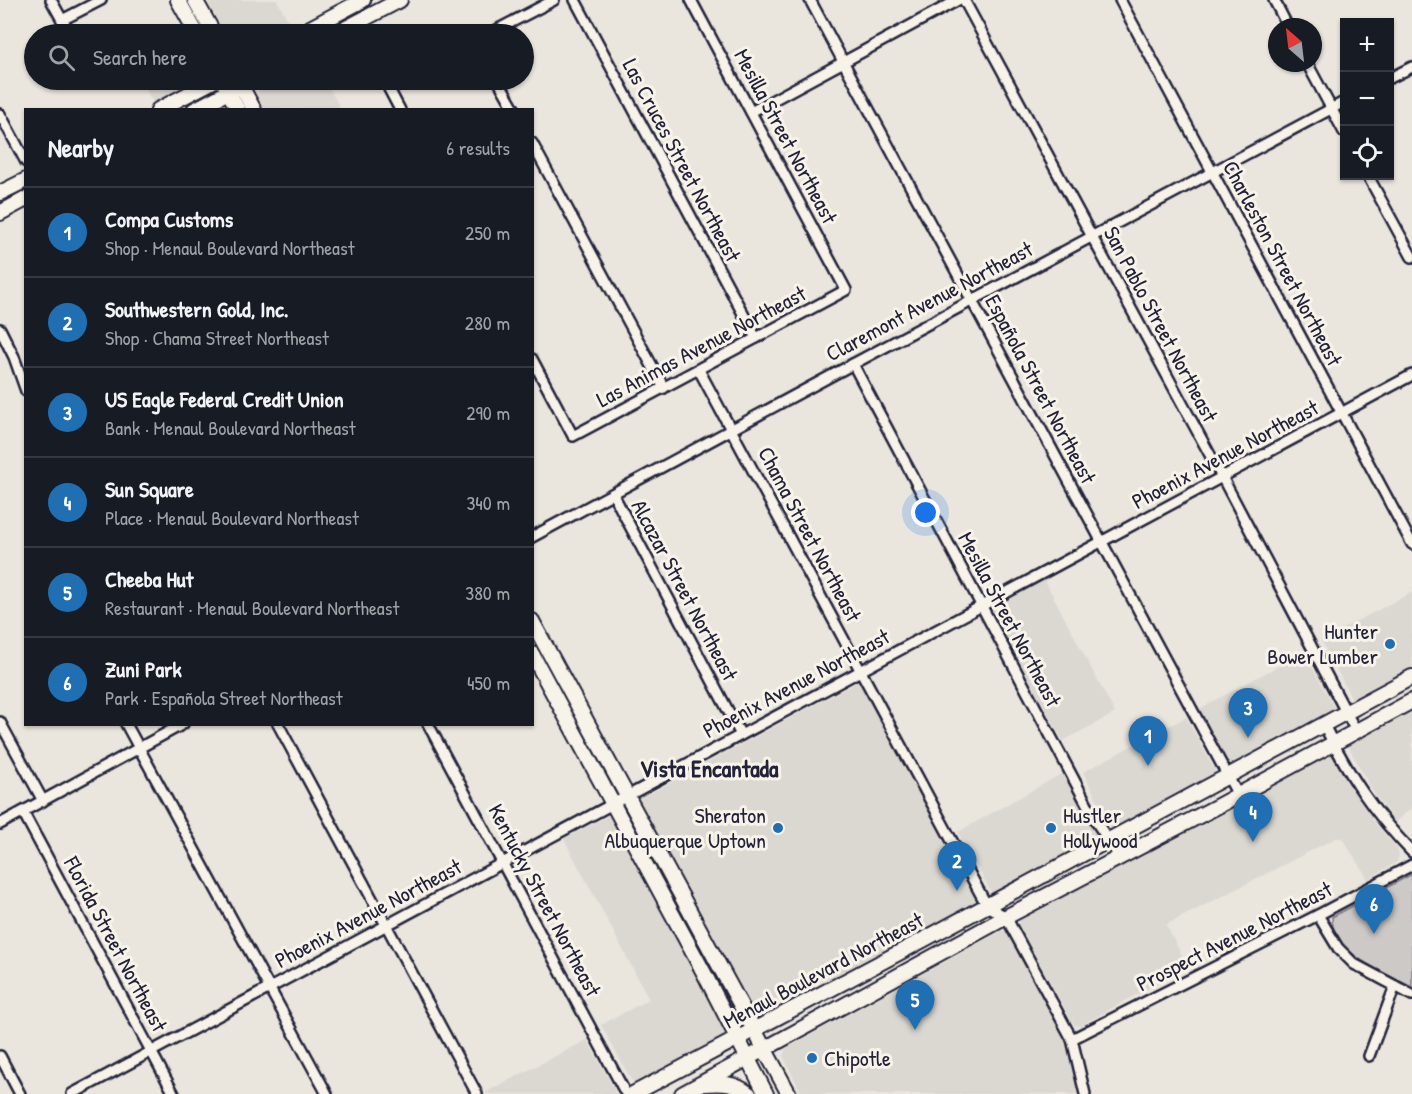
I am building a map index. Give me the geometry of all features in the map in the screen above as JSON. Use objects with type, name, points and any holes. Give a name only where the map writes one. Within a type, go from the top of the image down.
[{"type":"main road","points":[[178,0],[191,24]]},
{"type":"main road","points":[[195,0],[208,24]]},
{"type":"main road","points":[[315,24],[349,3],[363,0]]},
{"type":"main road","points":[[354,24],[400,0]]},
{"type":"main road","points":[[162,108],[196,90]]},
{"type":"main road","points":[[197,108],[225,90]]},
{"type":"main road","points":[[237,90],[238,108]]},
{"type":"main road","points":[[241,90],[253,108]]},
{"type":"main road","points":[[0,193],[24,181]]},
{"type":"main road","points":[[0,213],[24,200]]},
{"type":"main road","points":[[534,625],[789,1094]]},
{"type":"main road","points":[[534,658],[614,804],[766,1094]]},
{"type":"main road","name":"Menaul Boulevard Northeast","points":[[633,1094],[1412,677]]},
{"type":"main road","name":"Menaul Boulevard Northeast","points":[[682,1094],[1006,917],[1412,701]]},
{"type":"main road","points":[[1006,917],[1013,901],[1035,889],[1046,874]]},
{"type":"main road","points":[[941,953],[958,937],[982,922],[987,906]]},
{"type":"main road","points":[[880,987],[882,975],[914,956],[921,941]]},
{"type":"main road","points":[[828,1016],[850,995],[864,986],[870,975],[870,969]]},
{"type":"main road","points":[[701,1084],[727,1083],[749,1094]]},
{"type":"street","points":[[51,0],[64,24]]},
{"type":"street","points":[[62,20],[101,0]]},
{"type":"street","points":[[508,24],[554,0]]},
{"type":"street","name":"Las Cruces Street Northeast","points":[[574,0],[756,339]]},
{"type":"street","name":"Mesilla Street Northeast","points":[[691,0],[846,290]]},
{"type":"street","name":"Española Street Northeast","points":[[810,0],[1238,795]]},
{"type":"street","points":[[751,112],[958,0]]},
{"type":"street","name":"San Pablo Street Northeast","points":[[964,0],[1222,477],[1356,731]]},
{"type":"street","name":"Charleston Street Northeast","points":[[1120,0],[1412,544]]},
{"type":"street","points":[[1274,0],[1283,18]]},
{"type":"street","points":[[349,3],[358,22]]},
{"type":"street","points":[[1394,76],[1412,67]]},
{"type":"street","points":[[1312,72],[1341,126]]},
{"type":"street","points":[[390,90],[399,108]]},
{"type":"street","points":[[503,90],[513,108]]},
{"type":"street","name":"Claremont Avenue Northeast","points":[[534,536],[1340,104]]},
{"type":"street","points":[[0,114],[24,158]]},
{"type":"street","points":[[534,147],[664,388]]},
{"type":"street","points":[[1370,180],[1412,257]]},
{"type":"street","name":"Las Animas Avenue Northeast","points":[[534,363],[573,436],[846,290]]},
{"type":"street","points":[[0,329],[14,357],[24,385]]},
{"type":"street","name":"Mesilla Street Northeast","points":[[853,364],[1097,824],[1120,858]]},
{"type":"street","name":"Chama Street Northeast","points":[[699,370],[987,906]]},
{"type":"street","name":"Phoenix Avenue Northeast","points":[[72,1094],[1412,375]]},
{"type":"street","name":"Alcazar Street Northeast","points":[[612,494],[741,735]]},
{"type":"street","points":[[0,722],[43,801]]},
{"type":"street","points":[[1324,725],[1355,784],[1386,825],[1412,852]]},
{"type":"street","points":[[127,726],[327,1094]]},
{"type":"street","points":[[0,824],[179,726]]},
{"type":"street","points":[[279,726],[477,1094]]},
{"type":"street","name":"Kentucky Street Northeast","points":[[429,726],[626,1094]]},
{"type":"street","name":"Florida Street Northeast","points":[[23,812],[174,1094]]},
{"type":"street","name":"Prospect Avenue Northeast","points":[[1072,1039],[1412,866]]},
{"type":"street","points":[[987,906],[1006,917],[1072,1039],[1085,1094]]},
{"type":"street","points":[[1318,915],[1342,953],[1354,964],[1412,995]]},
{"type":"street","points":[[1369,1056],[1395,986]]},
{"type":"street","points":[[0,1056],[20,1094]]},
{"type":"shaded area","points":[[213,0],[277,0],[290,24],[220,24],[208,3]]},
{"type":"shaded area","points":[[146,90],[178,90],[153,103]]},
{"type":"shaded area","points":[[258,90],[331,90],[340,108],[264,108],[257,95]]},
{"type":"shaded area","points":[[1044,579],[1115,713],[1063,741],[988,609]]},
{"type":"shaded area","points":[[1412,592],[1412,670],[1353,701],[1321,640]]},
{"type":"shaded area","points":[[1304,652],[1335,709],[1234,766],[1229,763],[1199,709]]},
{"type":"shaded area","points":[[859,681],[979,902],[842,976],[827,978],[763,1011],[753,1009],[638,800]]},
{"type":"shaded area","points":[[1412,710],[1412,808],[1395,822],[1373,792],[1347,744]]},
{"type":"shaded area","points":[[1186,717],[1217,774],[1113,831],[1083,772]]},
{"type":"shaded area","points":[[1332,754],[1375,823],[1397,848],[1399,855],[1397,862],[1368,879],[1342,838],[1336,838],[1166,925],[1188,966],[1080,1026],[1074,1025],[1018,924],[1020,920]]},
{"type":"shaded area","points":[[1063,773],[1099,838],[993,896],[958,832]]},
{"type":"shaded area","points":[[612,816],[726,1030],[724,1037],[634,1085],[601,1025],[649,999],[564,839]]},
{"type":"shaded area","points":[[1412,874],[1412,987],[1375,968],[1350,951],[1340,941],[1334,930],[1332,917]]},
{"type":"shaded area","points":[[1001,931],[1007,931],[1068,1045],[1077,1080],[1077,1094],[802,1094],[783,1056],[785,1049]]},
{"type":"shaded area","points":[[587,1040],[615,1090],[615,1094],[487,1094],[486,1092]]},
{"type":"place","name":"Hunter Bower Lumber","points":[[1390,644]]},
{"type":"place","name":"US Eagle Federal Credit Union","points":[[1248,738]]},
{"type":"place","name":"Compa Customs","points":[[1148,766]]},
{"type":"place","name":"Sheraton Albuquerque Uptown","points":[[778,828]]},
{"type":"place","name":"Hustler Hollywood","points":[[1051,828]]},
{"type":"place","name":"Sun Square","points":[[1253,842]]},
{"type":"place","name":"Southwestern Gold, Inc.","points":[[957,891]]},
{"type":"place","name":"Zuni Park","points":[[1374,934]]},
{"type":"place","name":"Cheeba Hut","points":[[915,1030]]},
{"type":"place","name":"Chipotle","points":[[812,1058]]},
{"type":"district","name":"Vista Encantada","points":[[709,768]]}]
